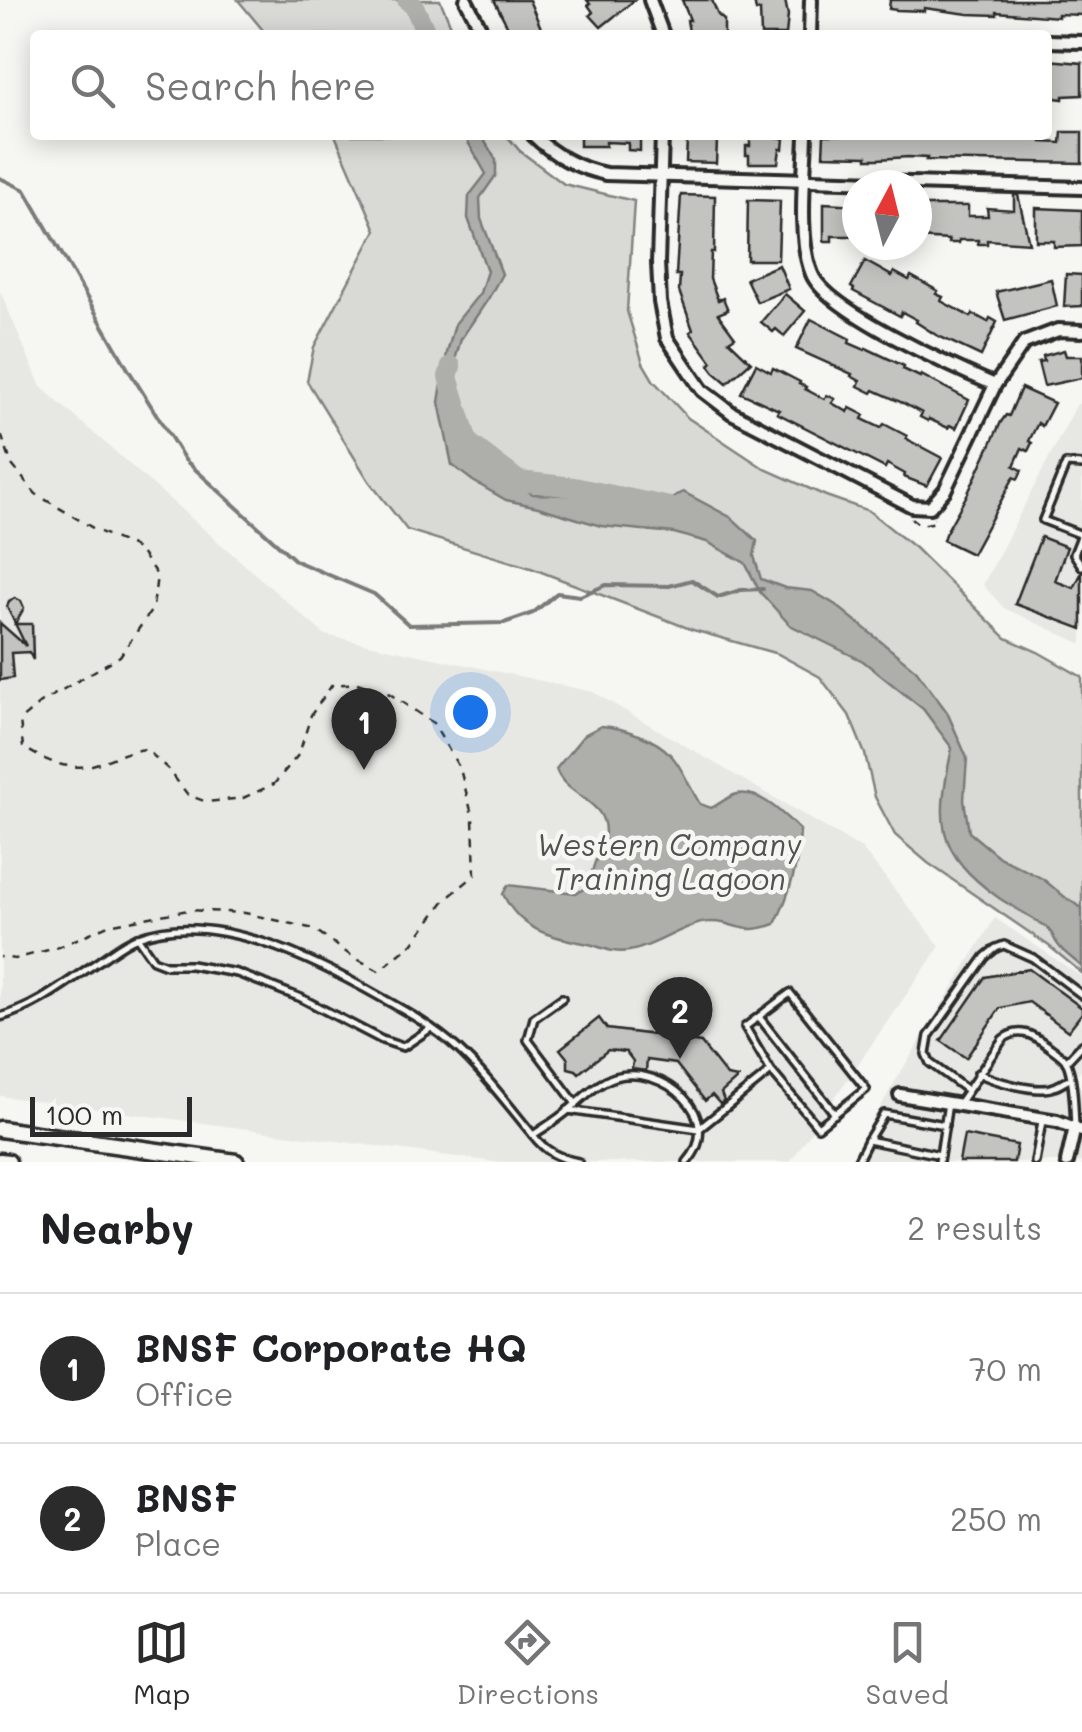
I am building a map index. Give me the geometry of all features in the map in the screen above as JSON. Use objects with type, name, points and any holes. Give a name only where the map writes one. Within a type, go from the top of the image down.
[{"type":"main road","points":[[0,1129],[236,1162]]},
{"type":"main road","points":[[0,1161],[8,1162]]},
{"type":"street","points":[[466,0],[481,30]]},
{"type":"street","points":[[650,0],[661,30]]},
{"type":"street","points":[[811,0],[812,30]]},
{"type":"street","points":[[1052,42],[1082,42]]},
{"type":"street","points":[[538,140],[579,168],[606,174],[1082,188]]},
{"type":"street","points":[[662,140],[660,302],[668,338],[702,390],[732,413],[912,506],[930,507],[945,490],[995,384],[1024,344],[1058,330],[1082,330]]},
{"type":"street","points":[[806,140],[804,241],[812,276],[832,298],[891,334],[950,366],[995,384]]},
{"type":"street","points":[[900,1095],[1042,1119],[1078,1129],[1067,1162]]},
{"type":"lane","points":[[1082,465],[1066,464],[1043,520],[1082,534],[1074,554],[1082,566]]},
{"type":"lane","points":[[0,1017],[45,998],[136,937],[185,929],[240,937],[329,968],[430,1028],[485,1077],[541,1146],[554,1155],[578,1162]]},
{"type":"lane","points":[[136,937],[153,960],[166,965],[236,972],[403,1047],[430,1028]]},
{"type":"lane","points":[[967,1090],[930,1063],[926,1054],[930,1036],[985,957],[1004,945],[1033,958],[1082,995]]},
{"type":"lane","points":[[790,993],[866,1089],[818,1127],[771,1071],[745,1027],[790,993]]},
{"type":"lane","points":[[562,998],[534,1018],[528,1040],[576,1104]]},
{"type":"lane","points":[[759,1016],[835,1114]]},
{"type":"lane","points":[[868,1140],[940,1158],[953,1104],[1011,1032],[1033,1034],[1066,1062],[1078,1129]]},
{"type":"lane","points":[[1066,1062],[1082,1045]]},
{"type":"lane","points":[[568,1110],[699,1129],[771,1071]]},
{"type":"lane","points":[[978,1073],[993,1081],[1044,1089],[1070,1078]]},
{"type":"lane","points":[[533,1135],[613,1078],[639,1076],[671,1085],[696,1114],[698,1142],[688,1162]]},
{"type":"lane","points":[[857,1162],[884,1114],[945,1125]]},
{"type":"lane","points":[[1035,1162],[1042,1119]]},
{"type":"path","points":[[0,436],[12,465],[36,494],[96,530],[138,548],[157,576],[154,608],[120,656],[40,703],[20,720],[23,747],[48,763],[88,766],[126,751],[146,749],[188,794],[207,802],[243,798],[274,784],[299,754],[311,715],[332,685],[357,683],[390,694],[433,724],[460,769],[474,818],[475,876],[446,900],[412,944],[379,972],[314,929],[246,913],[188,910],[108,925],[59,947],[15,959],[0,957]]},
{"type":"path","points":[[909,516],[920,525],[936,522],[930,507]]},
{"type":"shaded area","points":[[238,0],[440,0],[453,30],[263,30]]},
{"type":"shaded area","points":[[337,140],[510,140],[564,184],[634,201],[627,311],[643,363],[653,380],[688,418],[765,469],[869,511],[915,548],[1006,638],[1082,677],[1082,973],[895,835],[875,797],[865,754],[849,715],[820,677],[778,654],[693,630],[531,568],[407,530],[369,481],[307,381],[314,347],[376,230]]},
{"type":"shaded area","points":[[0,291],[41,387],[325,635],[593,692],[862,849],[940,946],[790,1162],[495,1162],[0,1096]]},
{"type":"shaded area","points":[[1077,404],[1082,404],[1082,644],[1004,608],[983,585]]},
{"type":"shaded area","points":[[995,918],[1082,977],[1082,1068],[1075,1078],[1082,1090],[1082,1162],[851,1162],[890,1090]]},
{"type":"water","points":[[467,140],[484,140],[496,160],[496,175],[480,198],[481,219],[502,274],[461,339],[454,364],[451,408],[467,445],[496,472],[533,494],[667,502],[683,492],[732,518],[757,541],[754,556],[761,579],[785,588],[812,591],[836,605],[916,670],[947,712],[967,758],[964,800],[969,832],[999,857],[1043,879],[1082,908],[1082,967],[1061,949],[1046,927],[977,881],[951,849],[943,815],[952,748],[923,709],[863,661],[790,625],[760,592],[745,563],[707,542],[674,533],[601,526],[506,500],[452,465],[439,402],[455,324],[480,293],[487,271],[468,218],[469,196],[486,174]]},
{"type":"water","name":"Western Company Training Lagoon","points":[[601,726],[630,732],[663,747],[677,763],[700,804],[711,808],[734,795],[752,795],[770,804],[800,830],[793,879],[775,924],[753,929],[701,923],[622,952],[547,934],[518,916],[503,894],[508,885],[576,893],[588,887],[605,826],[595,807],[569,787],[556,769],[584,735]]},
{"type":"building","points":[[494,0],[529,0],[542,30],[509,30]]},
{"type":"building","points":[[587,0],[635,0],[601,27],[590,15],[593,12]]},
{"type":"building","points":[[682,0],[712,0],[724,20],[724,30],[689,30],[690,20]]},
{"type":"building","points":[[754,0],[785,0],[786,30],[761,30],[760,10],[756,11]]},
{"type":"building","points":[[890,0],[1082,0],[1082,15],[897,10],[889,9]]},
{"type":"building","points":[[1052,60],[1082,63],[1082,95],[1063,99],[1054,95]]},
{"type":"building","points":[[1062,132],[1082,132],[1082,163],[823,155],[824,140],[1061,143]]},
{"type":"building","points":[[580,140],[640,140],[640,151],[628,150],[628,143],[580,146]]},
{"type":"building","points":[[687,140],[717,141],[716,163],[686,162]]},
{"type":"building","points":[[750,140],[784,140],[778,163],[749,163],[746,146],[750,146]]},
{"type":"building","points":[[681,195],[715,196],[710,279],[718,300],[723,298],[728,310],[718,314],[735,337],[729,341],[751,362],[727,383],[714,372],[709,365],[712,362],[690,332],[693,330],[679,291],[680,275],[676,275]]},
{"type":"building","points":[[1014,195],[1018,195],[1029,243],[949,243],[932,239],[932,206],[968,206],[968,216],[988,216],[987,208],[1014,210]]},
{"type":"building","points":[[748,200],[780,201],[778,260],[747,260]]},
{"type":"building","points":[[824,203],[842,204],[842,236],[824,241]]},
{"type":"building","points":[[1036,208],[1082,210],[1082,246],[1054,247],[1054,241],[1036,241]]},
{"type":"building","points":[[865,261],[892,276],[894,272],[909,280],[911,276],[938,291],[936,294],[943,297],[941,301],[971,317],[973,314],[997,322],[981,356],[936,335],[902,312],[900,316],[853,291],[851,287]]},
{"type":"building","points":[[779,265],[789,289],[757,302],[746,279]]},
{"type":"building","points":[[1066,274],[1082,275],[1082,306],[1064,307]]},
{"type":"building","points":[[1051,279],[1057,306],[1005,320],[996,292]]},
{"type":"building","points":[[785,294],[805,311],[784,336],[761,322]]},
{"type":"building","points":[[811,319],[850,339],[849,343],[969,400],[956,428],[928,421],[903,403],[858,386],[860,381],[852,374],[796,349]]},
{"type":"building","points":[[1064,350],[1066,356],[1082,356],[1082,378],[1044,386],[1038,362],[1044,361],[1043,356]]},
{"type":"building","points":[[756,364],[771,372],[773,368],[824,399],[827,395],[835,399],[832,403],[848,412],[850,408],[881,428],[884,424],[942,458],[927,486],[741,393]]},
{"type":"building","points":[[1021,388],[1054,403],[1042,426],[1038,423],[1028,451],[1022,448],[1014,466],[1022,470],[1018,479],[1014,477],[972,554],[943,540]]},
{"type":"building","points":[[1041,537],[1067,547],[1055,581],[1074,588],[1082,572],[1082,629],[1015,604]]},
{"type":"building","points":[[15,598],[24,608],[15,624],[7,607]]},
{"type":"building","points":[[0,623],[26,646],[15,624],[32,624],[33,660],[29,652],[11,653],[13,678],[0,680]]},
{"type":"building","points":[[1029,969],[1082,1008],[1068,1031],[1029,1002],[1000,1008],[966,1058],[941,1041],[985,977]]},
{"type":"building","points":[[599,1018],[607,1029],[687,1036],[687,1041],[701,1043],[727,1076],[738,1078],[721,1093],[724,1101],[720,1104],[712,1095],[705,1101],[676,1064],[647,1060],[646,1071],[632,1069],[633,1061],[626,1052],[608,1050],[579,1073],[568,1068],[568,1059],[560,1049]]},
{"type":"building","points":[[964,1135],[1017,1145],[1014,1162],[959,1162]]},
{"type":"waterway","points":[[407,0],[425,30]]},
{"type":"waterway","points":[[0,178],[25,190],[185,460],[296,561],[374,594],[409,625],[504,623],[533,613],[557,593],[580,596],[606,585],[669,586],[692,580],[718,597],[763,589]]},
{"type":"waterway","points":[[451,366],[448,377],[468,442],[519,481],[574,487],[670,507]]},
{"type":"place","name":"BNSF Corporate HQ","points":[[364,770]]},
{"type":"place","name":"BNSF","points":[[680,1059]]}]
